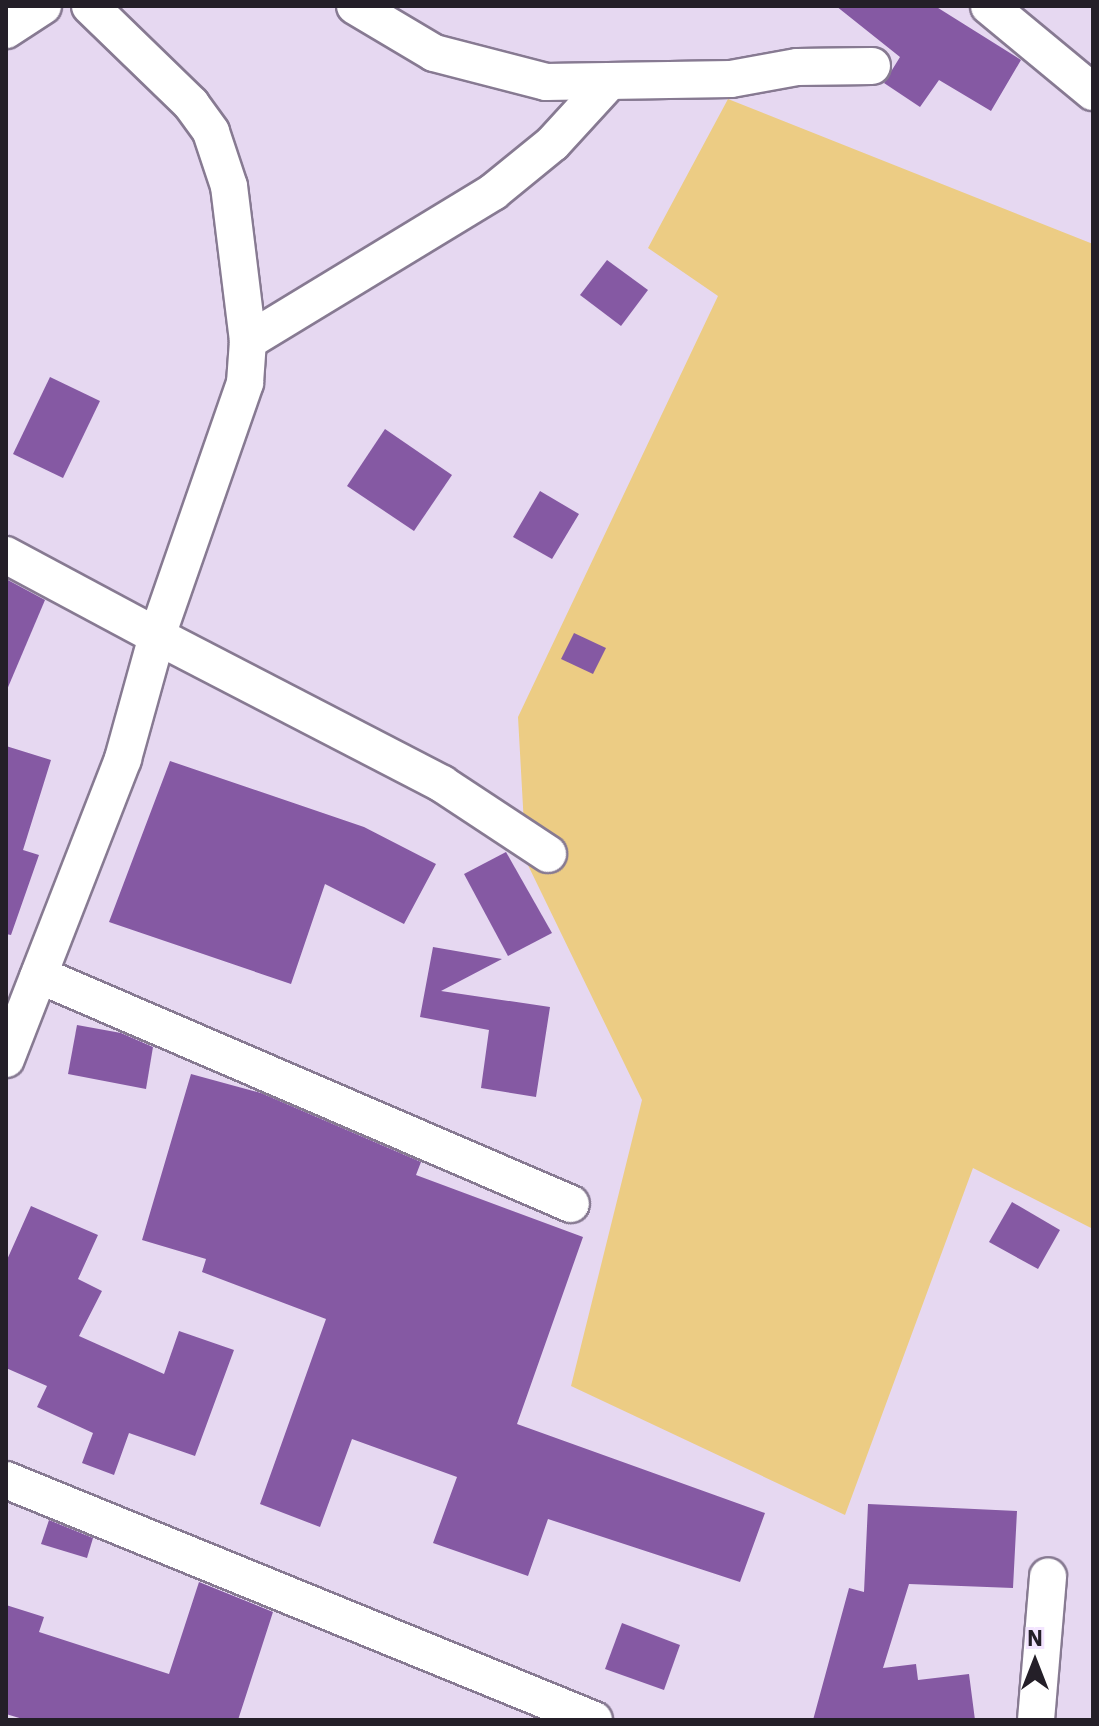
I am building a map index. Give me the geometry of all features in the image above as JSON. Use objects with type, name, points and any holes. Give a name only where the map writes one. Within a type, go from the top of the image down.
[{"type":"street","points":[[6,30],[43,6]]},
{"type":"street","points":[[6,1059],[123,759],[157,636],[245,383],[248,341],[229,186],[211,132],[191,104],[90,6]]},
{"type":"street","points":[[355,6],[434,53],[469,66],[546,82],[607,84],[872,66]]},
{"type":"street","points":[[989,6],[1093,92]]},
{"type":"street","points":[[248,341],[481,200],[553,143],[607,84]]},
{"type":"street","points":[[6,555],[442,784],[548,854]]},
{"type":"street","points":[[39,975],[571,1204]]},
{"type":"street","points":[[6,1480],[594,1720]]},
{"type":"street","points":[[1036,1720],[1048,1577]]},
{"type":"shaded area","points":[[728,99],[1093,244],[1093,1229],[973,1168],[845,1515],[571,1386],[642,1100],[526,861],[518,717],[718,296],[648,248]]},
{"type":"building","points":[[836,6],[935,6],[1021,60],[991,111],[939,80],[920,107],[884,83],[900,57]]},
{"type":"building","points":[[607,260],[648,290],[621,326],[580,295]]},
{"type":"building","points":[[50,377],[100,401],[63,478],[13,454]]},
{"type":"building","points":[[385,429],[452,475],[414,531],[347,486]]},
{"type":"building","points":[[540,491],[579,514],[552,559],[513,537]]},
{"type":"building","points":[[6,579],[45,600],[6,692]]},
{"type":"building","points":[[574,633],[606,648],[593,674],[561,659]]},
{"type":"building","points":[[6,746],[51,760],[23,850],[39,855],[11,935],[6,934]]},
{"type":"building","points":[[170,761],[364,827],[436,864],[404,924],[325,884],[291,984],[109,922]]},
{"type":"building","points":[[506,852],[552,933],[508,956],[464,874]]},
{"type":"building","points":[[433,947],[502,959],[441,991],[550,1007],[536,1097],[481,1088],[489,1030],[420,1017]]},
{"type":"building","points":[[77,1025],[121,1033],[153,1047],[146,1089],[68,1074]]},
{"type":"building","points":[[191,1074],[261,1093],[421,1162],[416,1175],[583,1237],[517,1424],[765,1513],[740,1582],[548,1519],[528,1576],[433,1543],[457,1477],[352,1439],[320,1527],[260,1504],[326,1319],[202,1272],[206,1259],[142,1240]]},
{"type":"building","points":[[1012,1202],[1060,1230],[1038,1269],[989,1242]]},
{"type":"building","points":[[31,1206],[98,1235],[78,1279],[102,1291],[79,1336],[164,1374],[179,1331],[234,1350],[195,1456],[129,1433],[114,1475],[82,1463],[93,1433],[37,1407],[47,1386],[6,1368],[6,1262]]},
{"type":"building","points":[[868,1504],[1017,1511],[1013,1588],[909,1584],[883,1668],[916,1664],[918,1680],[969,1674],[975,1720],[813,1720],[849,1588],[864,1592]]},
{"type":"building","points":[[49,1520],[93,1538],[87,1558],[41,1544]]},
{"type":"building","points":[[199,1582],[273,1612],[238,1720],[26,1720],[6,1714],[6,1605],[44,1617],[39,1632],[169,1674]]},
{"type":"building","points":[[622,1623],[680,1645],[664,1690],[605,1669]]}]
